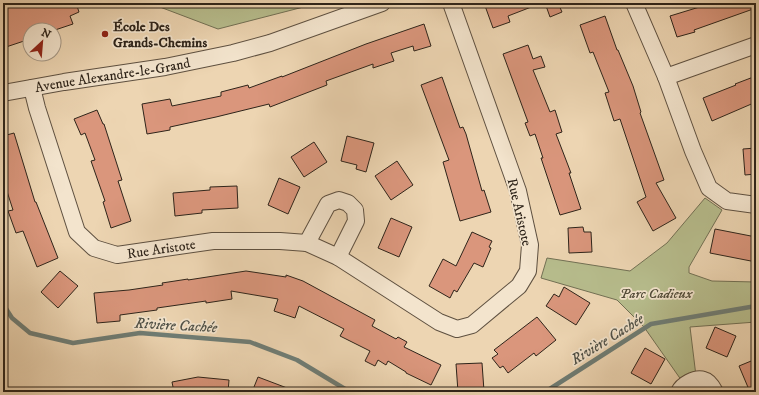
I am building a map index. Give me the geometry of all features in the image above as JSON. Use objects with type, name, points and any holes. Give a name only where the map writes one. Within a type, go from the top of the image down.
[{"type":"street","name":"Avenue Alexandre-le-Grand","points":[[3,93],[165,67],[233,53],[270,43],[382,3]]},
{"type":"street","name":"Rue Aristote","points":[[32,88],[77,232],[94,248],[117,255],[213,242],[280,241],[307,243],[338,257],[439,322],[457,329],[472,324],[519,286],[528,271],[530,245],[518,191],[451,3]]},
{"type":"street","points":[[634,3],[666,77],[693,151],[709,188],[727,201],[756,205]]},
{"type":"street","points":[[666,77],[756,45]]},
{"type":"street","points":[[307,243],[328,204],[339,200],[348,203],[355,210],[356,221],[338,257]]},
{"type":"street","points":[[679,392],[684,385],[697,380],[704,380],[709,383],[714,392]]},
{"type":"green space","points":[[151,3],[319,3],[218,29]]},
{"type":"green space","name":"Parc Cadieux","points":[[705,198],[722,210],[689,267],[689,273],[712,281],[756,282],[756,322],[690,327],[696,376],[684,384],[644,327],[617,300],[541,278],[547,258],[630,271],[667,243]]},
{"type":"building","points":[[3,3],[76,3],[79,12],[70,16],[73,24],[62,28],[62,22],[22,22],[22,42],[3,48]]},
{"type":"building","points":[[484,3],[539,4],[508,16],[510,22],[493,28]]},
{"type":"building","points":[[545,3],[558,3],[562,12],[550,17]]},
{"type":"building","points":[[705,3],[756,3],[756,8],[694,30],[695,32],[677,37],[670,16],[706,5]]},
{"type":"building","points":[[605,16],[617,50],[633,86],[641,112],[640,113],[664,180],[656,183],[676,218],[653,231],[637,202],[646,197],[620,119],[614,121],[605,93],[609,92],[593,52],[590,53],[580,25]]},
{"type":"building","points":[[424,24],[431,46],[414,51],[413,46],[391,53],[394,61],[373,68],[373,64],[326,81],[327,85],[270,107],[269,104],[170,127],[170,130],[147,134],[142,104],[170,99],[172,106],[221,96],[221,92],[248,85],[249,88],[282,77],[366,44]]},
{"type":"building","points":[[528,45],[533,59],[541,56],[545,67],[533,70],[550,112],[555,110],[562,132],[556,134],[571,173],[569,173],[581,209],[560,215],[541,158],[543,158],[535,134],[530,136],[525,123],[528,122],[503,54]]},
{"type":"building","points":[[756,76],[756,102],[712,121],[703,98]]},
{"type":"building","points":[[442,77],[460,128],[463,127],[466,134],[482,191],[484,190],[491,212],[460,221],[443,162],[449,160],[421,85]]},
{"type":"building","points":[[97,110],[104,124],[122,180],[118,181],[131,221],[111,228],[103,202],[105,201],[91,161],[95,160],[85,133],[81,135],[74,119]]},
{"type":"building","points":[[14,133],[35,202],[58,258],[37,267],[23,231],[16,233],[8,211],[13,210],[3,179],[3,136]]},
{"type":"building","points":[[347,136],[374,143],[366,172],[356,169],[357,165],[341,161]]},
{"type":"building","points":[[314,142],[327,162],[304,177],[291,157]]},
{"type":"building","points":[[756,148],[756,174],[745,175],[743,149]]},
{"type":"building","points":[[397,161],[413,185],[391,200],[375,176]]},
{"type":"building","points":[[279,178],[300,187],[288,214],[268,205]]},
{"type":"building","points":[[237,186],[238,208],[202,210],[202,213],[175,216],[173,193],[210,190],[210,187]]},
{"type":"building","points":[[391,218],[412,227],[399,257],[378,248]]},
{"type":"building","points":[[583,227],[584,232],[591,232],[592,252],[569,253],[568,228]]},
{"type":"building","points":[[715,229],[756,237],[756,262],[710,253]]},
{"type":"building","points":[[472,232],[492,241],[489,247],[491,248],[483,267],[474,263],[457,292],[454,290],[450,298],[429,286],[443,259],[456,266]]},
{"type":"building","points":[[60,271],[78,286],[58,308],[41,292]]},
{"type":"building","points":[[246,271],[286,277],[286,275],[303,281],[375,320],[372,326],[396,339],[398,337],[407,342],[404,347],[441,365],[431,385],[406,373],[388,361],[386,365],[378,360],[375,366],[365,361],[370,351],[340,336],[344,329],[299,306],[295,318],[274,311],[278,299],[231,291],[232,299],[157,308],[157,310],[120,315],[120,321],[97,323],[94,293],[129,290],[163,285],[162,283]]},
{"type":"building","points":[[564,287],[590,303],[576,325],[546,306],[554,294],[559,297]]},
{"type":"building","points":[[537,317],[556,340],[536,356],[534,353],[508,373],[503,366],[500,368],[492,358],[498,354],[494,350]]},
{"type":"building","points":[[715,327],[736,336],[727,357],[706,348]]},
{"type":"building","points":[[645,348],[665,359],[651,384],[631,373]]},
{"type":"building","points":[[756,359],[756,392],[750,392],[739,366]]},
{"type":"building","points":[[482,363],[484,391],[458,392],[456,364]]},
{"type":"building","points":[[198,377],[229,380],[228,392],[174,392],[172,382]]},
{"type":"building","points":[[258,377],[295,391],[295,392],[252,392]]},
{"type":"waterway","name":"Rivière Cachée","points":[[3,304],[12,318],[30,333],[73,343],[140,333],[250,342],[297,360],[350,392]]},
{"type":"waterway","name":"Rivière Cachée","points":[[545,392],[651,324],[756,306]]},
{"type":"place","name":"École Des Grands-Chemins","points":[[105,34]]}]
